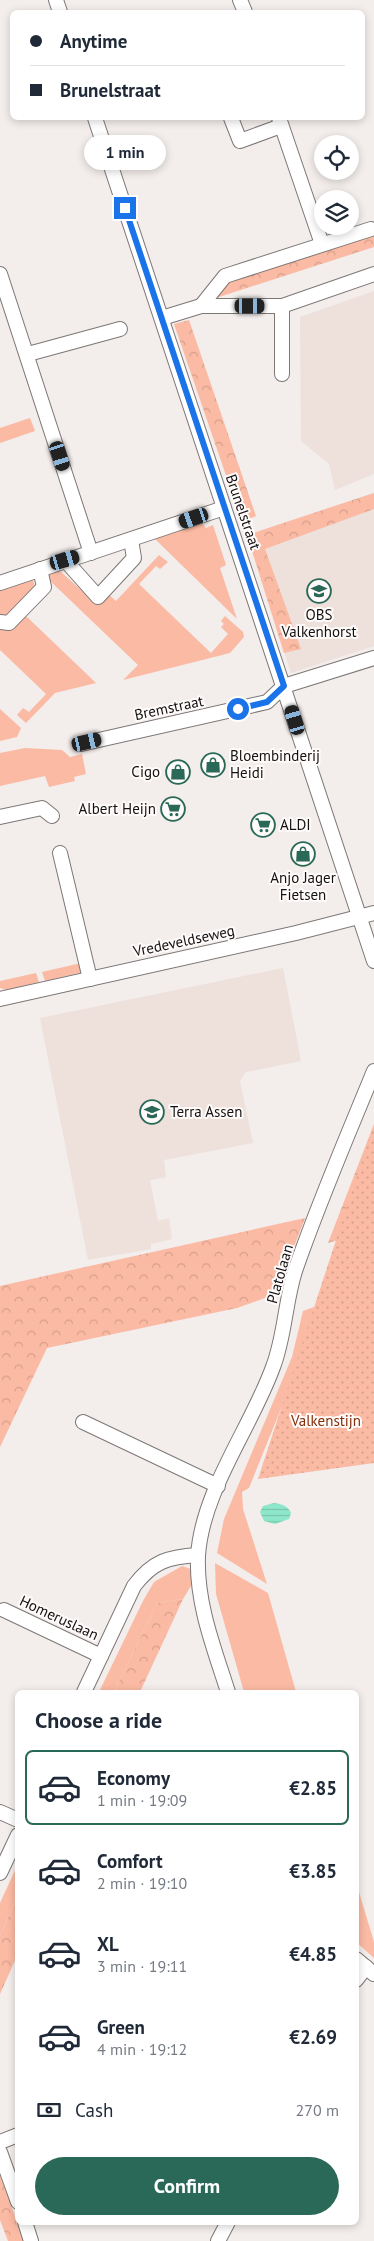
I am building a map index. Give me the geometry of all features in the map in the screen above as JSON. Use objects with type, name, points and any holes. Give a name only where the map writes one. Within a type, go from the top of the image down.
[{"type":"street","name":"Brunelstraat","points":[[96,120],[360,918]]},
{"type":"street","points":[[232,120],[240,141],[280,122],[322,244]]},
{"type":"street","points":[[201,306],[225,276],[371,229]]},
{"type":"street","points":[[0,274],[4,298],[28,354],[91,553]]},
{"type":"street","points":[[162,318],[201,306],[282,306],[374,274]]},
{"type":"street","points":[[282,306],[282,374]]},
{"type":"street","points":[[28,354],[120,328]]},
{"type":"street","points":[[0,582],[224,508]]},
{"type":"street","points":[[65,560],[98,597],[134,558],[131,540]]},
{"type":"street","points":[[0,622],[9,623],[44,587],[40,570]]},
{"type":"street","name":"Bremstraat","points":[[80,744],[267,702],[284,686],[374,658]]},
{"type":"street","points":[[0,818],[42,808],[52,816]]},
{"type":"street","points":[[60,853],[90,979]]},
{"type":"street","name":"Vredeveldseweg","points":[[0,999],[360,918],[374,913]]},
{"type":"street","points":[[360,918],[374,961]]},
{"type":"street","name":"Platolaan","points":[[227,1690],[203,1610],[198,1556],[205,1521],[218,1486],[274,1366],[295,1272],[374,1071]]},
{"type":"street","points":[[83,1422],[218,1486]]},
{"type":"street","name":"Homeruslaan","points":[[85,1690],[134,1586],[143,1574],[164,1560],[178,1556],[198,1556]]},
{"type":"street","name":"Homeruslaan","points":[[4,1610],[101,1656]]},
{"type":"street","points":[[0,1812],[15,1819]]},
{"type":"street","points":[[0,1873],[15,1841]]},
{"type":"street","points":[[0,2142],[15,2136]]},
{"type":"street","points":[[0,2152],[15,2194]]},
{"type":"street","points":[[26,2225],[31,2241]]},
{"type":"street","points":[[218,2241],[226,2225]]},
{"type":"shaded area","points":[[374,291],[374,474],[335,490],[329,464],[301,441],[300,317]]},
{"type":"shaded area","name":"OBS Valkenhorst","points":[[374,493],[374,646],[291,673],[247,535]]},
{"type":"shaded area","name":"Terra Assen","points":[[283,968],[301,1061],[246,1072],[240,1081],[253,1143],[164,1160],[166,1177],[150,1180],[158,1221],[169,1218],[172,1239],[151,1244],[151,1249],[88,1260],[40,1018]]},
{"type":"shaded area","points":[[274,1503],[288,1509],[291,1513],[289,1519],[275,1524],[264,1521],[260,1512],[263,1506]]},
{"type":"green space","points":[[374,236],[374,247],[213,299],[226,282]]},
{"type":"green space","points":[[189,320],[256,516],[242,522],[174,324]]},
{"type":"green space","points":[[30,418],[35,431],[0,443],[0,428]]},
{"type":"green space","points":[[374,493],[374,509],[265,549],[301,649],[284,653],[247,535]]},
{"type":"green space","points":[[202,523],[206,528],[213,525],[226,565],[220,568],[237,619],[155,539]]},
{"type":"green space","points":[[159,555],[168,562],[160,569],[156,566],[139,584],[211,653],[228,634],[221,627],[224,624],[221,621],[225,616],[243,632],[244,637],[230,653],[123,680],[138,665],[47,578],[47,574],[57,570],[61,572],[98,605],[108,594],[116,601]]},
{"type":"green space","points":[[30,578],[33,580],[35,587],[9,615],[0,616],[0,588]]},
{"type":"green space","points":[[25,615],[96,683],[55,693],[26,723],[17,715],[23,708],[29,712],[46,694],[0,650],[0,626],[10,630]]},
{"type":"green space","points":[[0,709],[21,728],[17,737],[0,741]]},
{"type":"green space","points":[[25,748],[62,750],[70,757],[82,754],[86,774],[74,777],[75,781],[49,787],[45,776],[0,786],[0,753]]},
{"type":"green space","points":[[81,963],[83,972],[45,981],[42,972]]},
{"type":"green space","points":[[36,973],[39,982],[7,990],[0,988],[0,981]]},
{"type":"green space","points":[[374,1124],[355,1235],[328,1243]]},
{"type":"green space","name":"Valkenstijn","points":[[374,1124],[374,1463],[258,1479]]},
{"type":"green space","points":[[305,1218],[276,1294],[237,1308],[47,1348],[0,1447],[0,1286]]},
{"type":"green space","points":[[314,1307],[309,1339],[249,1488],[242,1492],[243,1509],[267,1584],[217,1553],[224,1519],[292,1357],[303,1311]]},
{"type":"green space","points":[[215,1563],[268,1593],[295,1690],[243,1690],[216,1594]]},
{"type":"green space","points":[[182,1566],[191,1569],[197,1576],[183,1599],[157,1603],[115,1690],[100,1690],[143,1601],[154,1582]]},
{"type":"green space","points":[[183,1599],[141,1690],[115,1690],[157,1603]]},
{"type":"green space","points":[[15,1870],[15,1902],[0,1935],[0,1903]]},
{"type":"green space","points":[[359,1892],[374,1942],[374,1958],[359,1945]]},
{"type":"green space","points":[[15,1902],[15,1960],[0,1994],[0,1935]]},
{"type":"green space","points":[[0,2175],[15,2216],[15,2225],[18,2225],[24,2241],[8,2241],[0,2220]]},
{"type":"place","name":"OBS Valkenhorst","points":[[319,591]]},
{"type":"place","name":"Bloembinderij Heidi","points":[[213,765]]},
{"type":"place","name":"Cigo","points":[[178,772]]},
{"type":"place","name":"Albert Heijn","points":[[173,809]]},
{"type":"place","name":"ALDI","points":[[263,825]]},
{"type":"place","name":"Anjo Jager Fietsen","points":[[303,854]]},
{"type":"place","name":"Terra Assen","points":[[152,1112]]},
{"type":"route","points":[[125,208],[284,686],[267,702],[238,709]]}]
